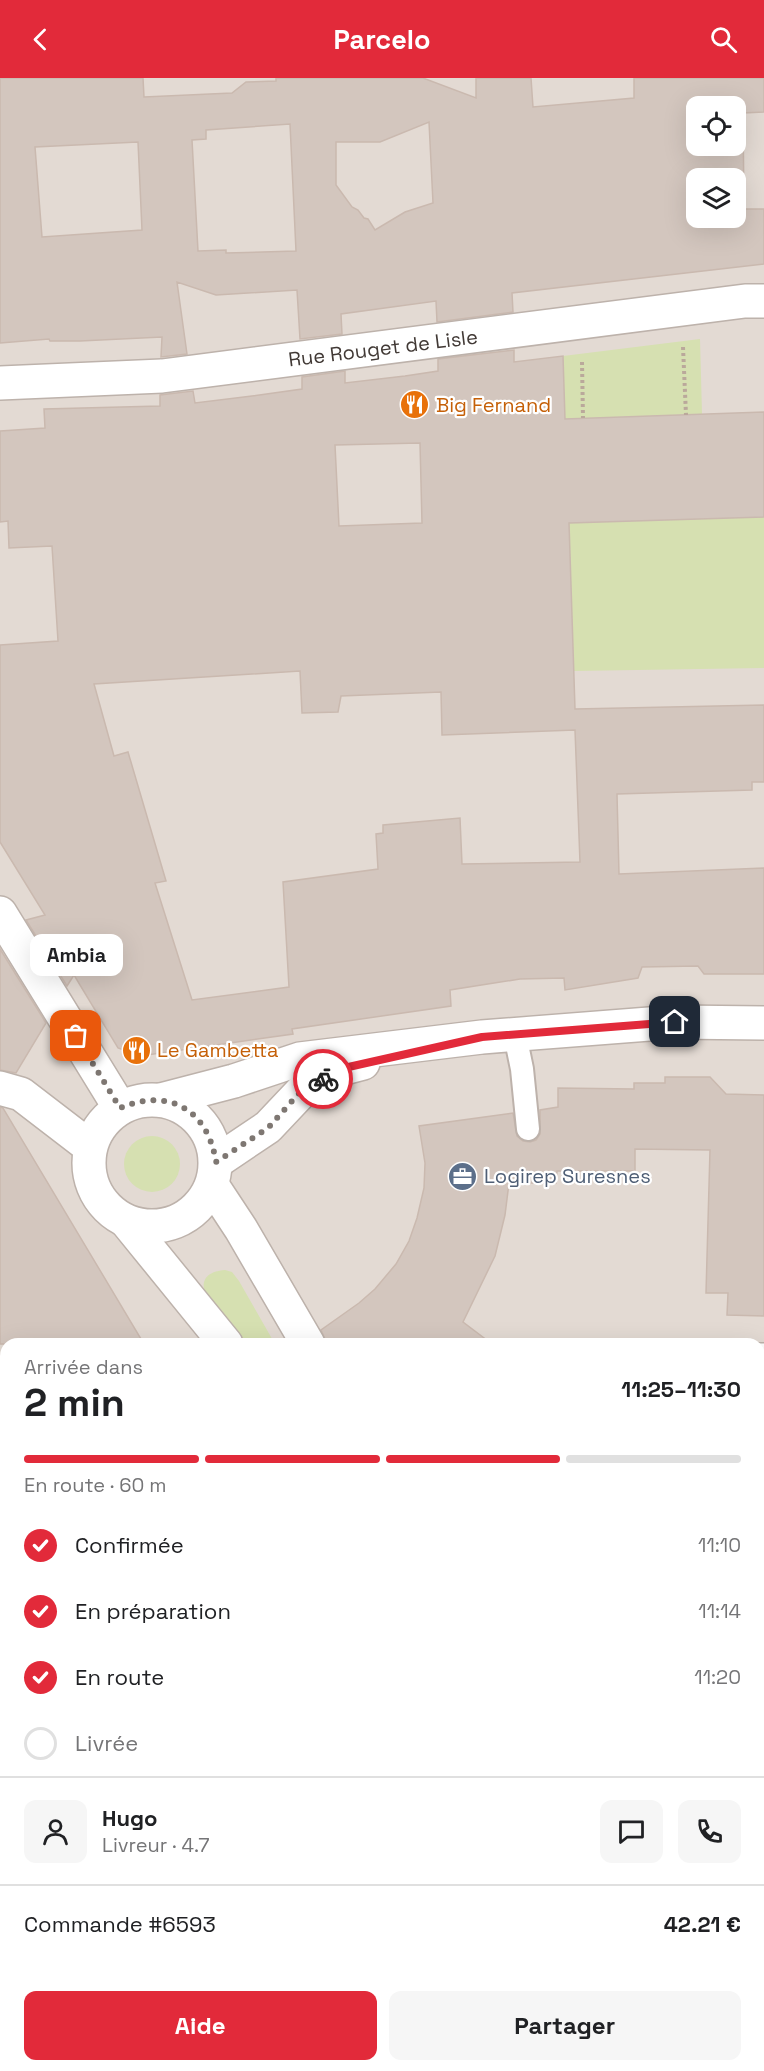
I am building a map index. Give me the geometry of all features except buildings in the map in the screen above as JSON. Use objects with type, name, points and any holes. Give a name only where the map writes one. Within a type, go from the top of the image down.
[{"type":"street","name":"Rue Rouget de Lisle","points":[[0,382],[162,376],[745,301],[764,301]]},
{"type":"street","points":[[0,913],[120,1108]]},
{"type":"street","points":[[161,1100],[234,1081],[300,1059],[482,1037],[675,1022],[764,1023]]},
{"type":"street","points":[[126,1221],[146,1226],[167,1225],[186,1217],[202,1203],[214,1174],[268,1128],[302,1090],[344,1068],[482,1037]]},
{"type":"street","points":[[0,1088],[21,1094],[90,1147]]},
{"type":"street","points":[[221,1338],[126,1221],[111,1211],[99,1198],[88,1164],[90,1147],[97,1131],[107,1118],[120,1108],[147,1099],[161,1100],[178,1105],[194,1114],[205,1128],[213,1144],[214,1174],[241,1229],[305,1338]]},
{"type":"lane","points":[[515,1035],[522,1069],[528,1129]]},
{"type":"path","points":[[682,340],[686,415]]},
{"type":"path","points":[[582,353],[583,418]]},
{"type":"shaded area","points":[[0,78],[764,78],[764,1338],[0,1338]]},
{"type":"green space","points":[[700,339],[702,414],[564,419],[563,356]]},
{"type":"green space","points":[[764,517],[764,668],[573,671],[569,523]]},
{"type":"green space","points":[[146,1136],[158,1136],[168,1140],[176,1148],[180,1164],[176,1180],[168,1188],[158,1192],[146,1192],[136,1188],[128,1180],[124,1170],[124,1158],[128,1148],[136,1140]]},
{"type":"green space","points":[[225,1270],[232,1272],[272,1338],[233,1338],[215,1314],[204,1291],[205,1281],[211,1274]]},
{"type":"way so far","points":[[76,1036],[120,1108],[147,1099],[178,1105],[194,1114],[205,1128],[213,1144],[216,1162],[268,1128],[302,1090],[323,1079]]},
{"type":"place","name":"Big Fernand","points":[[415,405]]},
{"type":"place","name":"Ambia","points":[[76,1036]]},
{"type":"place","name":"Le Gambetta","points":[[136,1050]]},
{"type":"place","name":"Logirep Suresnes","points":[[463,1176]]},
{"type":"route","points":[[323,1079],[344,1068],[482,1037],[675,1022]]}]
